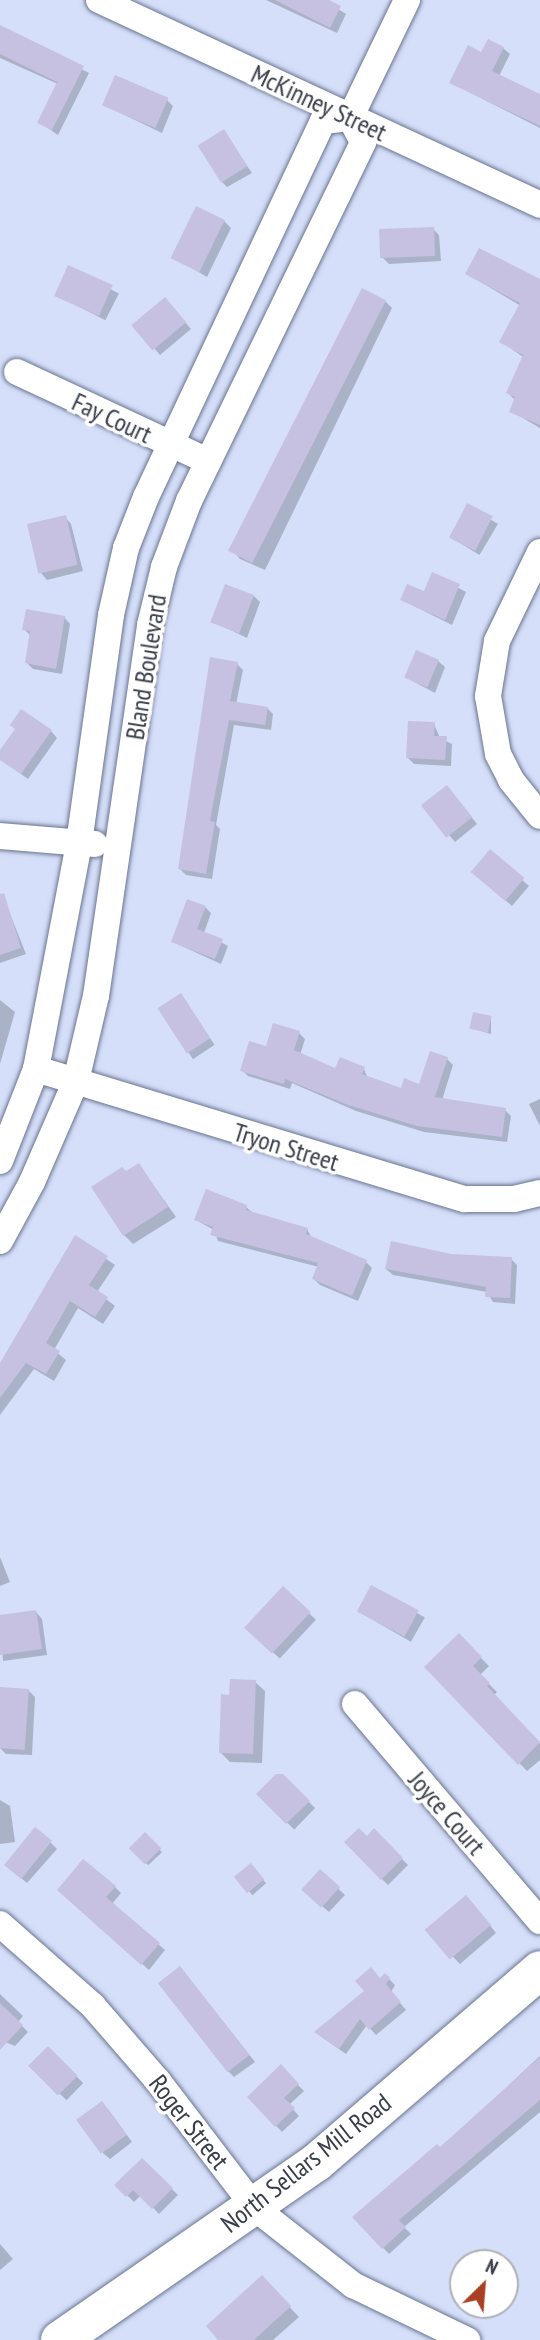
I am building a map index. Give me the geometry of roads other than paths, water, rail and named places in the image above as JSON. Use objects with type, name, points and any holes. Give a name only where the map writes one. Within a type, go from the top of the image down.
[{"type":"street","name":"McKinney Street","points":[[99,0],[540,205]]},
{"type":"street","points":[[350,118],[407,0]]},
{"type":"street","name":"Bland Boulevard","points":[[0,1161],[36,1069],[79,843],[117,584],[146,497],[323,121],[350,118],[363,142],[177,530],[150,625],[96,996],[76,1081],[33,1182],[0,1241]]},
{"type":"street","name":"Fay Court","points":[[17,372],[208,461]]},
{"type":"street","points":[[540,552],[497,641],[488,696],[498,754],[511,780],[540,816]]},
{"type":"street","points":[[0,836],[118,847]]},
{"type":"street","name":"Tryon Street","points":[[36,1069],[465,1199],[514,1199],[540,1193]]},
{"type":"street","name":"Joyce Court","points":[[355,1704],[540,1921]]},
{"type":"street","name":"Roger Street","points":[[0,1924],[93,2006],[158,2081],[256,2208],[354,2285],[467,2340]]},
{"type":"street","name":"North Sellars Mill Road","points":[[60,2340],[256,2208],[317,2162],[540,1970]]}]
